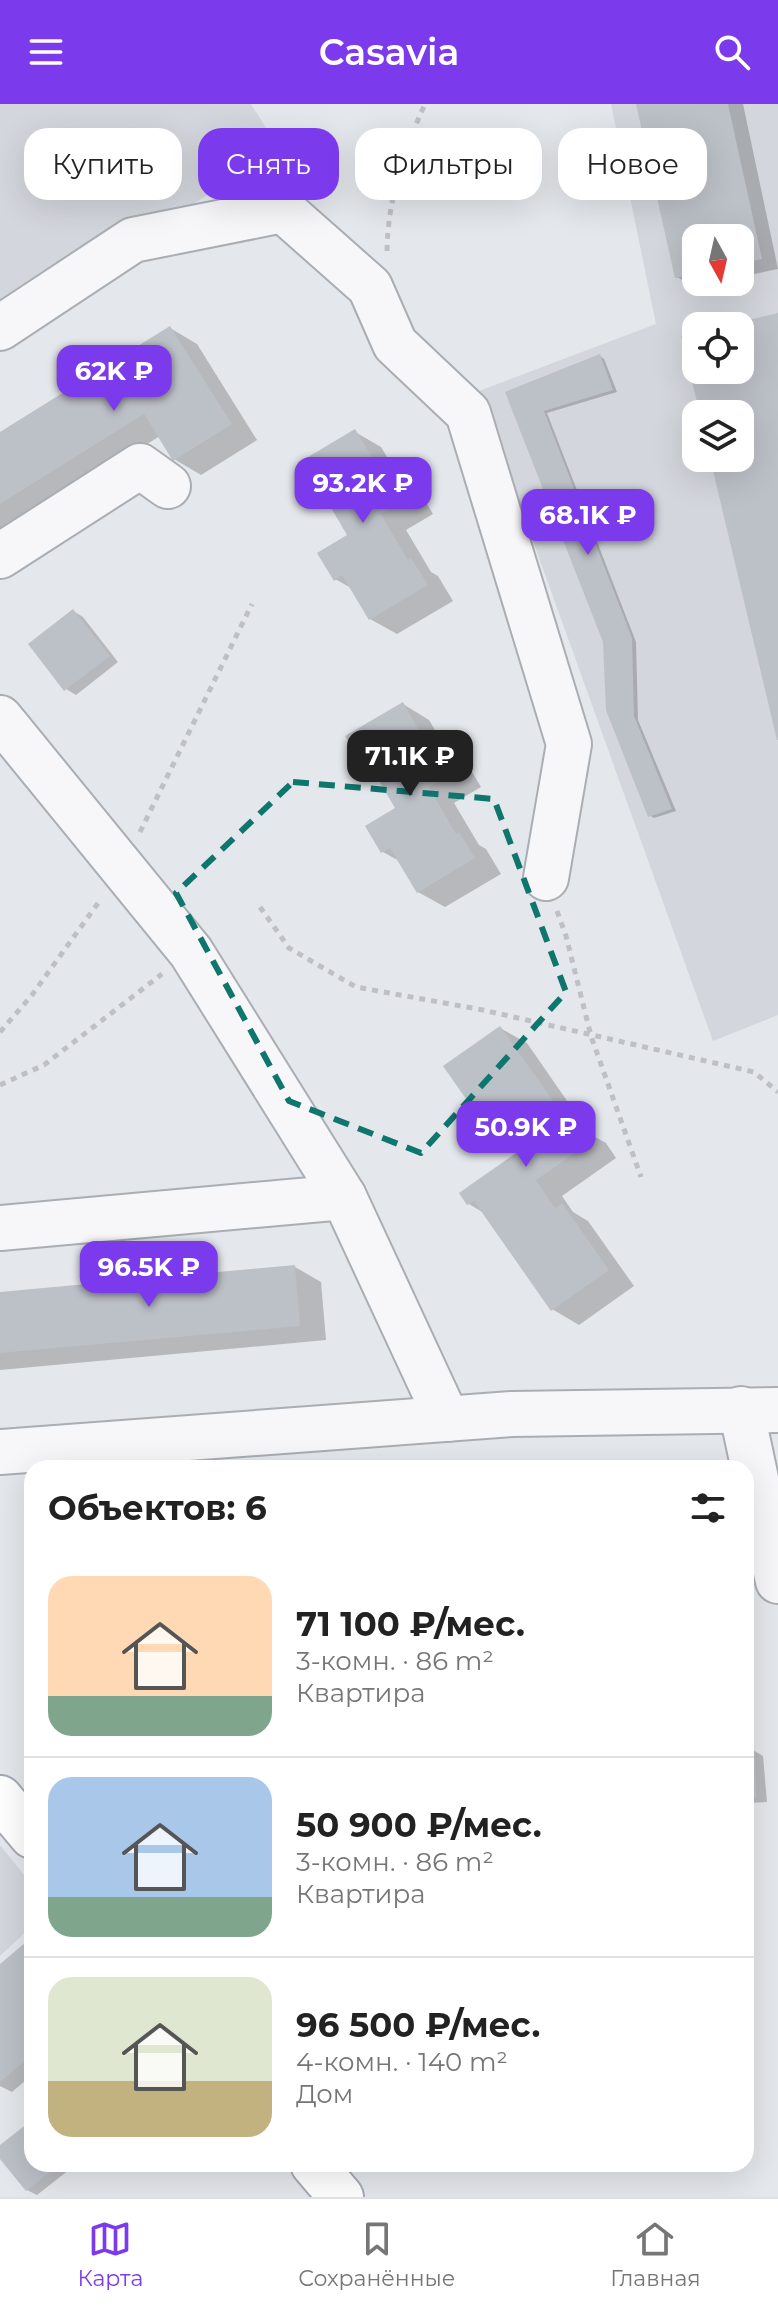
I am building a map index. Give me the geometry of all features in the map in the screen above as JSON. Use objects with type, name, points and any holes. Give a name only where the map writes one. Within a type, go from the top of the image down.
[{"type":"main road","points":[[0,1798],[24,1826]]},
{"type":"main road","points":[[320,2172],[341,2197]]},
{"type":"street","points":[[0,328],[133,240],[283,210],[370,287],[395,344],[468,413],[569,744],[546,878]]},
{"type":"street","points":[[0,556],[140,466],[168,486]]},
{"type":"street","points":[[0,718],[191,952],[344,1197],[447,1419]]},
{"type":"street","points":[[0,1228],[344,1197]]},
{"type":"street","points":[[0,1452],[512,1414],[760,1410],[778,1581]]},
{"type":"path","points":[[387,256],[388,220],[397,174],[425,104]]},
{"type":"path","points":[[546,878],[566,936],[591,1036],[641,1177]]},
{"type":"path","points":[[260,907],[289,948],[356,987],[483,1010],[754,1072],[778,1092]]},
{"type":"path","points":[[0,1085],[44,1065],[191,952]]},
{"type":"highlighted area","points":[[293,782],[494,799],[566,992],[421,1153],[289,1101],[176,893]]},
{"type":"shaded area","points":[[0,104],[251,104],[266,128],[198,128],[200,200],[0,328]]},
{"type":"shaded area","points":[[611,104],[778,104],[778,1015],[713,1041],[479,391],[656,324],[631,200],[707,200],[707,128],[616,128]]},
{"type":"shaded area","points":[[0,1845],[24,1875],[24,1934],[0,1956]]},
{"type":"building","points":[[636,104],[728,104],[762,259],[754,261],[754,224],[682,224],[682,277],[675,278],[658,200],[707,200],[707,128],[641,128]]},
{"type":"building","points":[[778,313],[778,740],[713,472],[754,472],[754,400],[697,400],[693,384],[754,384],[754,319]]},
{"type":"building","points":[[170,326],[232,424],[173,461],[144,414],[0,504],[0,432]]},
{"type":"building","points":[[600,354],[613,390],[544,411],[632,638],[634,716],[672,809],[648,817],[606,710],[603,642],[505,392]]},
{"type":"building","points":[[355,429],[383,476],[392,471],[408,499],[381,514],[408,560],[411,558],[428,585],[369,620],[342,575],[334,581],[317,553],[347,535],[320,489],[314,492],[298,463]]},
{"type":"building","points":[[73,609],[110,656],[64,691],[28,644]]},
{"type":"building","points":[[403,702],[430,750],[439,745],[456,772],[429,787],[456,834],[459,832],[475,858],[417,893],[390,848],[381,853],[365,826],[395,808],[368,762],[362,765],[345,736]]},
{"type":"building","points":[[500,1026],[574,1130],[580,1126],[591,1142],[536,1180],[555,1208],[562,1203],[609,1270],[551,1311],[474,1201],[467,1205],[459,1193],[516,1153],[500,1130],[492,1136],[443,1066]]},
{"type":"building","points":[[295,1265],[300,1326],[0,1353],[0,1292]]},
{"type":"building","points":[[754,1748],[757,1797],[754,1797]]},
{"type":"building","points":[[24,1944],[24,2062],[0,2082],[0,1964]]},
{"type":"building","points":[[24,2126],[24,2172],[50,2172],[26,2191],[0,2159],[0,2145]]}]
